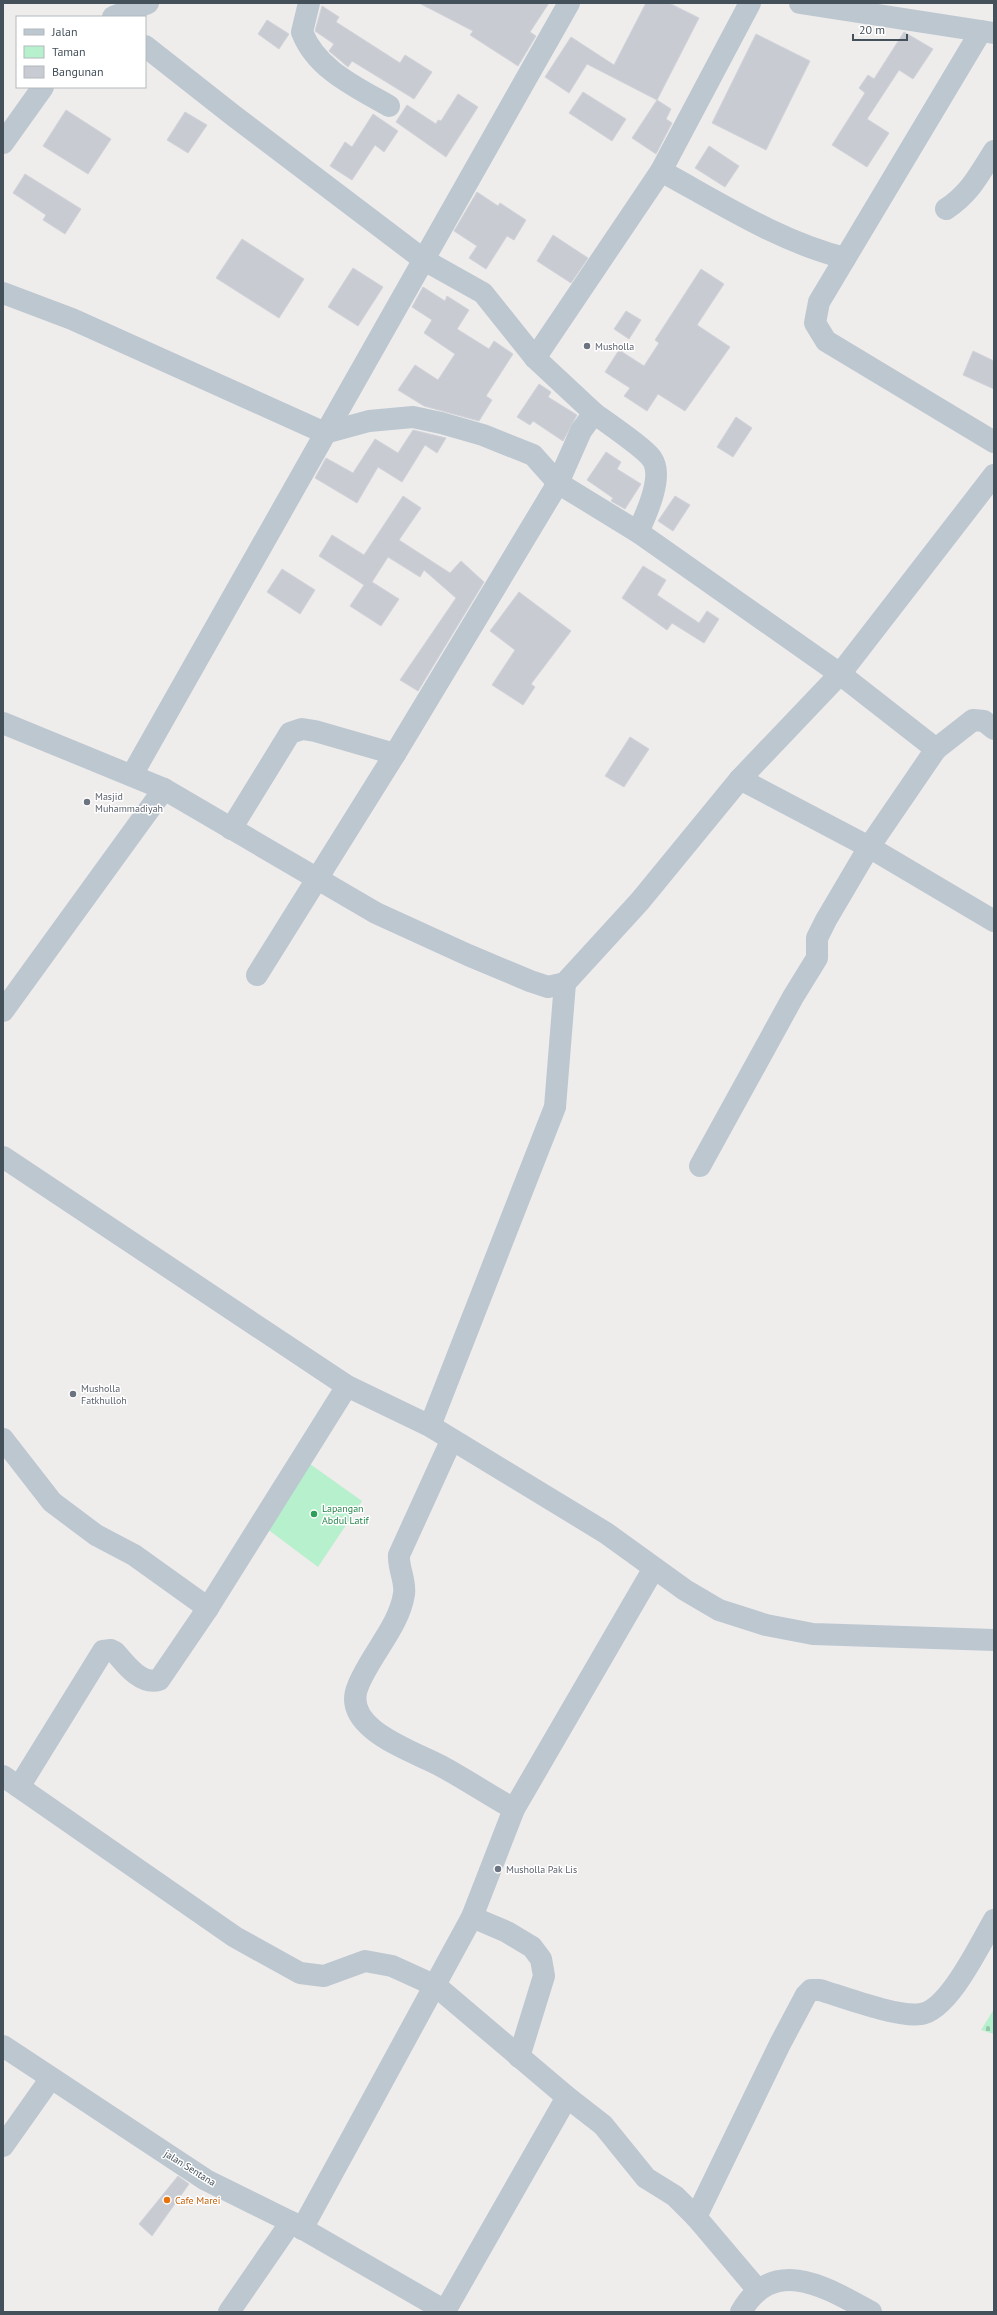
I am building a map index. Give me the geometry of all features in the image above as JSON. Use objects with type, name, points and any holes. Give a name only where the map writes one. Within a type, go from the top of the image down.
[{"type":"street","points":[[116,16],[148,3]]},
{"type":"street","points":[[309,3],[302,32],[311,50],[321,62],[339,77],[389,106]]},
{"type":"street","points":[[132,775],[569,3]]},
{"type":"street","points":[[535,358],[661,171],[750,3]]},
{"type":"street","points":[[800,3],[988,32],[845,258],[819,302],[815,322],[826,341],[994,442]]},
{"type":"street","points":[[146,47],[234,116],[424,260],[483,293],[535,358],[594,413],[652,459],[656,471],[655,486],[638,532]]},
{"type":"street","points":[[3,142],[42,88]]},
{"type":"street","points":[[946,209],[962,199],[973,185],[994,151]]},
{"type":"street","points":[[661,171],[775,232],[819,251],[845,258]]},
{"type":"street","points":[[4,296],[72,319],[326,433],[369,421],[413,417],[441,423],[482,435],[533,455],[558,483],[638,532],[840,674],[936,749]]},
{"type":"street","points":[[257,975],[316,877],[395,754],[558,483],[581,430],[594,413]]},
{"type":"street","points":[[430,1426],[555,1107],[565,984],[640,901],[740,779],[840,674],[994,474]]},
{"type":"street","points":[[700,1166],[793,997],[817,958],[817,938],[869,847],[936,749],[973,720],[984,721],[994,729]]},
{"type":"street","points":[[3,723],[164,789],[376,913],[468,955],[548,987],[565,984]]},
{"type":"street","points":[[231,829],[290,733],[302,729],[315,731],[395,754]]},
{"type":"street","points":[[740,779],[869,847],[994,921]]},
{"type":"street","points":[[3,1011],[164,789]]},
{"type":"street","points":[[3,1157],[347,1386],[430,1426],[451,1441],[606,1533],[685,1590],[719,1610],[766,1625],[813,1634],[994,1640]]},
{"type":"street","points":[[347,1386],[208,1608],[159,1680],[152,1682],[144,1679],[115,1652],[111,1650],[104,1651],[11,1782],[235,1938],[300,1973],[324,1976],[365,1961],[392,1966],[436,1986],[566,2097],[603,2125],[646,2178],[676,2196],[758,2289]]},
{"type":"street","points":[[3,1439],[52,1502],[96,1535],[134,1555],[208,1608]]},
{"type":"street","points":[[451,1441],[399,1555],[398,1564],[404,1593],[396,1618],[357,1686],[354,1702],[362,1717],[390,1741],[440,1766],[514,1809]]},
{"type":"street","points":[[229,2312],[297,2226],[436,1986],[472,1917],[514,1809],[654,1568]]},
{"type":"street","points":[[472,1917],[507,1932],[532,1947],[540,1959],[544,1976],[519,2057]]},
{"type":"street","points":[[696,2217],[776,2050],[806,1995],[811,1990],[820,1990],[903,2014],[922,2014],[928,2012],[934,2009],[945,1997],[994,1920]]},
{"type":"street","name":"jalan Sentana","points":[[3,2046],[206,2180],[297,2226],[446,2311]]},
{"type":"street","points":[[3,2146],[50,2078]]},
{"type":"street","points":[[446,2311],[566,2097]]},
{"type":"street","points":[[741,2312],[758,2289],[769,2283],[785,2279],[804,2281],[842,2305],[871,2312]]},
{"type":"green space","name":"Lapangan Abdul Latif","points":[[310,1464],[362,1501],[318,1567],[266,1528]]},
{"type":"green space","points":[[994,2009],[994,2034],[981,2030]]},
{"type":"building","points":[[419,3],[549,3],[530,32],[536,36],[518,66],[470,35],[473,31]]},
{"type":"building","points":[[646,3],[669,3],[699,18],[657,100],[587,64],[569,93],[545,77],[571,37],[614,65]]},
{"type":"building","points":[[322,6],[339,17],[336,22],[400,63],[405,55],[432,72],[414,99],[352,61],[348,67],[329,51],[334,44],[315,31]]},
{"type":"building","points":[[267,20],[289,34],[279,49],[258,34]]},
{"type":"building","points":[[904,32],[933,49],[913,79],[899,70],[867,119],[889,133],[867,167],[832,145],[865,93],[859,88],[868,75],[874,79]]},
{"type":"building","points":[[756,34],[810,61],[766,150],[712,123]]},
{"type":"building","points":[[583,92],[626,119],[612,141],[569,113]]},
{"type":"building","points":[[458,94],[478,107],[446,157],[396,122],[407,105],[436,124],[438,120],[441,121]]},
{"type":"building","points":[[657,100],[671,109],[666,119],[672,123],[656,154],[632,138]]},
{"type":"building","points":[[66,110],[111,139],[88,174],[43,146]]},
{"type":"building","points":[[185,112],[207,125],[188,153],[167,140]]},
{"type":"building","points":[[373,114],[398,131],[384,152],[375,145],[352,180],[330,166],[345,142],[352,147]]},
{"type":"building","points":[[709,146],[739,166],[725,187],[695,168]]},
{"type":"building","points":[[25,174],[81,209],[65,234],[43,220],[46,215],[13,193]]},
{"type":"building","points":[[477,192],[498,206],[500,203],[526,220],[514,240],[507,236],[486,269],[469,258],[477,246],[454,231]]},
{"type":"building","points":[[553,235],[588,258],[571,283],[537,261]]},
{"type":"building","points":[[242,239],[304,279],[279,318],[216,278]]},
{"type":"building","points":[[353,268],[383,287],[358,326],[328,307]]},
{"type":"building","points":[[701,269],[724,284],[697,325],[730,347],[685,411],[658,394],[647,411],[624,396],[630,388],[605,372],[619,350],[644,366],[659,343],[655,340]]},
{"type":"building","points":[[423,287],[445,301],[447,296],[469,310],[457,329],[489,349],[494,341],[513,354],[486,396],[492,400],[479,421],[424,406],[398,390],[415,365],[438,380],[455,354],[424,333],[432,320],[412,307]]},
{"type":"building","points":[[626,311],[641,320],[629,339],[614,329]]},
{"type":"building","points":[[973,351],[994,361],[994,389],[963,375]]},
{"type":"building","points":[[539,384],[551,392],[548,397],[577,415],[563,441],[533,421],[530,425],[517,417]]},
{"type":"building","points":[[736,417],[752,428],[733,457],[717,447]]},
{"type":"building","points":[[413,430],[446,438],[437,453],[425,445],[402,482],[378,467],[357,503],[315,478],[326,458],[353,473],[375,439],[398,453]]},
{"type":"building","points":[[606,452],[621,462],[617,469],[641,484],[625,509],[611,501],[613,498],[587,480]]},
{"type":"building","points":[[403,496],[421,508],[399,540],[450,573],[461,561],[484,582],[418,691],[400,680],[456,598],[424,570],[420,577],[388,557],[372,582],[399,599],[381,626],[350,606],[364,585],[319,556],[332,535],[364,555]]},
{"type":"building","points":[[675,496],[690,505],[673,531],[658,521]]},
{"type":"building","points":[[643,566],[666,580],[657,595],[699,623],[707,611],[719,619],[704,643],[672,623],[667,630],[622,598]]},
{"type":"building","points":[[282,569],[315,590],[300,614],[267,592]]},
{"type":"building","points":[[519,592],[571,631],[531,684],[535,687],[523,705],[492,685],[515,650],[490,631]]},
{"type":"building","points":[[630,737],[649,749],[624,787],[605,776]]},
{"type":"building","name":"Cafe Marei","points":[[178,2176],[189,2184],[152,2236],[139,2224]]},
{"type":"place","name":"Musholla","points":[[587,346]]},
{"type":"place","name":"Masjid Muhammadiyah","points":[[87,802]]},
{"type":"place","name":"Musholla Fatkhulloh","points":[[73,1394]]},
{"type":"place","name":"Lapangan Abdul Latif","points":[[314,1514]]},
{"type":"place","name":"Musholla Pak Lis","points":[[498,1869]]},
{"type":"place","name":"Cafe Marei","points":[[167,2200]]}]
